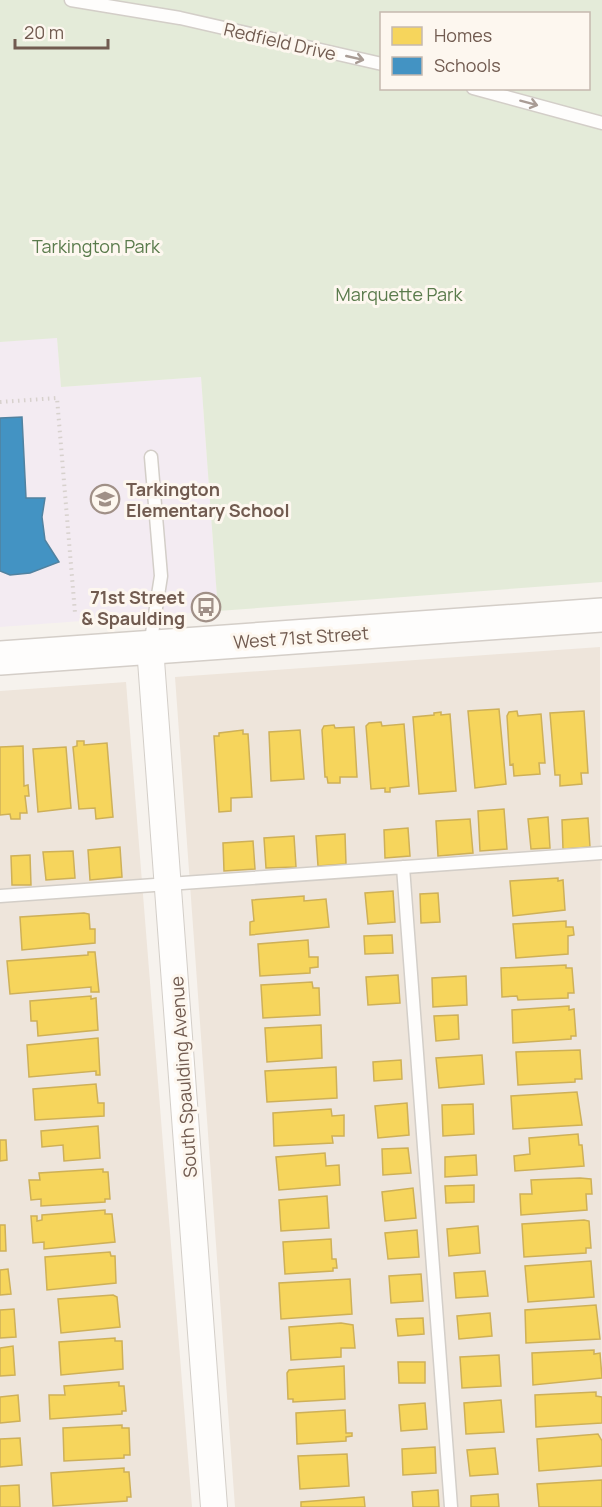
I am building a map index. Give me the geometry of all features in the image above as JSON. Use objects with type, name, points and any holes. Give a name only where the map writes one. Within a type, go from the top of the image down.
[{"type":"main road","name":"West 71st Street","points":[[0,658],[602,615]]},
{"type":"street","name":"South Spaulding Avenue","points":[[150,647],[214,1507]]},
{"type":"lane","name":"Redfield Drive","points":[[71,0],[180,18],[380,64]]},
{"type":"lane","points":[[480,90],[602,123]]},
{"type":"lane","points":[[150,647],[161,576],[151,457]]},
{"type":"lane","points":[[0,896],[602,853]]},
{"type":"lane","points":[[403,867],[451,1507]]},
{"type":"path","points":[[0,402],[57,398],[75,613]]},
{"type":"shaded area","name":"Tarkington Elementary School","points":[[57,337],[61,387],[201,377],[218,611],[0,627],[0,342]]},
{"type":"shaded area","points":[[600,647],[602,1507],[235,1507],[175,677]]},
{"type":"shaded area","points":[[126,682],[192,1507],[0,1507],[0,691]]},
{"type":"green space","name":"Marquette Park","points":[[0,0],[602,0],[602,582],[218,611],[201,377],[61,387],[57,338],[0,342]]},
{"type":"building: Homes","points":[[499,709],[506,784],[475,788],[468,711]]},
{"type":"building: Homes","points":[[517,711],[518,716],[541,714],[545,763],[539,763],[540,774],[514,776],[513,764],[510,765],[507,716],[509,712]]},
{"type":"building: Homes","points":[[584,711],[588,773],[581,773],[582,784],[560,786],[560,775],[555,775],[550,713]]},
{"type":"building: Homes","points":[[441,712],[441,715],[450,714],[456,791],[419,794],[413,717]]},
{"type":"building: Homes","points":[[381,722],[382,726],[404,724],[409,786],[390,788],[390,792],[385,792],[385,788],[371,789],[366,726],[369,723]]},
{"type":"building: Homes","points":[[334,725],[335,728],[354,727],[357,777],[340,777],[340,783],[328,783],[325,777],[322,730],[324,726]]},
{"type":"building: Homes","points":[[243,730],[243,734],[248,734],[252,797],[231,798],[231,811],[219,812],[214,736],[219,736],[219,733]]},
{"type":"building: Homes","points":[[300,730],[304,779],[271,781],[269,732]]},
{"type":"building: Homes","points":[[77,741],[84,741],[84,745],[107,743],[113,817],[96,819],[95,808],[79,809],[73,747],[77,746]]},
{"type":"building: Homes","points":[[23,746],[24,786],[28,785],[29,796],[25,796],[27,813],[20,813],[20,819],[11,819],[10,814],[0,815],[0,747]]},
{"type":"building: Homes","points":[[66,747],[71,808],[38,812],[33,749]]},
{"type":"building: Homes","points":[[504,809],[507,849],[480,851],[478,811]]},
{"type":"building: Homes","points":[[548,817],[550,848],[531,849],[528,819]]},
{"type":"building: Homes","points":[[588,818],[590,847],[563,849],[562,820]]},
{"type":"building: Homes","points":[[470,819],[473,853],[438,856],[436,821]]},
{"type":"building: Homes","points":[[408,828],[410,856],[385,858],[384,830]]},
{"type":"building: Homes","points":[[345,834],[346,864],[318,866],[316,836]]},
{"type":"building: Homes","points":[[294,836],[296,867],[266,868],[264,838]]},
{"type":"building: Homes","points":[[253,841],[255,869],[224,871],[223,843]]},
{"type":"building: Homes","points":[[120,847],[122,877],[90,880],[88,850]]},
{"type":"building: Homes","points":[[73,851],[75,878],[46,880],[43,852]]},
{"type":"building: Homes","points":[[30,855],[31,885],[12,885],[11,856]]},
{"type":"building: Homes","points":[[558,878],[558,881],[563,880],[565,910],[513,916],[510,881]]},
{"type":"building: Homes","points":[[393,891],[395,922],[368,924],[365,893]]},
{"type":"building: Homes","points":[[438,893],[440,922],[421,923],[420,894]]},
{"type":"building: Homes","points":[[304,896],[304,901],[326,899],[329,927],[250,935],[250,922],[254,921],[252,900]]},
{"type":"building: Homes","points":[[89,914],[90,929],[95,929],[95,943],[22,950],[20,917]]},
{"type":"building: Homes","points":[[566,921],[566,927],[573,927],[574,935],[568,936],[568,954],[516,958],[513,924]]},
{"type":"building: Homes","points":[[392,935],[393,953],[365,954],[364,936]]},
{"type":"building: Homes","points":[[308,940],[309,957],[318,957],[318,967],[310,968],[310,973],[260,976],[258,944]]},
{"type":"building: Homes","points":[[88,952],[95,952],[99,992],[91,992],[91,987],[10,994],[7,961],[88,955]]},
{"type":"building: Homes","points":[[566,965],[566,968],[572,968],[574,993],[568,993],[568,998],[518,1000],[517,996],[502,997],[501,968]]},
{"type":"building: Homes","points":[[398,975],[400,1003],[368,1005],[366,977]]},
{"type":"building: Homes","points":[[466,976],[467,1005],[433,1007],[432,978]]},
{"type":"building: Homes","points":[[312,982],[313,988],[319,988],[320,1015],[263,1018],[261,985]]},
{"type":"building: Homes","points":[[91,996],[91,999],[96,998],[98,1030],[38,1036],[37,1021],[31,1021],[30,1001]]},
{"type":"building: Homes","points":[[569,1006],[569,1010],[574,1009],[576,1036],[571,1036],[571,1039],[513,1043],[512,1010]]},
{"type":"building: Homes","points":[[458,1015],[459,1039],[436,1041],[434,1016]]},
{"type":"building: Homes","points":[[321,1025],[322,1058],[267,1062],[265,1028]]},
{"type":"building: Homes","points":[[98,1038],[100,1075],[96,1075],[96,1071],[29,1077],[27,1045]]},
{"type":"building: Homes","points":[[580,1050],[582,1079],[575,1079],[575,1082],[518,1085],[516,1052]]},
{"type":"building: Homes","points":[[482,1055],[484,1084],[439,1088],[436,1058]]},
{"type":"building: Homes","points":[[401,1060],[402,1079],[374,1081],[373,1062]]},
{"type":"building: Homes","points":[[336,1067],[337,1098],[267,1102],[265,1071]]},
{"type":"building: Homes","points":[[96,1084],[98,1103],[104,1103],[104,1116],[35,1120],[33,1089]]},
{"type":"building: Homes","points":[[577,1092],[582,1125],[513,1129],[511,1096]]},
{"type":"building: Homes","points":[[407,1103],[409,1135],[378,1138],[375,1106]]},
{"type":"building: Homes","points":[[473,1104],[474,1134],[443,1136],[442,1105]]},
{"type":"building: Homes","points":[[331,1109],[332,1116],[344,1115],[344,1136],[332,1136],[333,1143],[274,1146],[273,1113]]},
{"type":"building: Homes","points":[[98,1126],[100,1158],[64,1161],[63,1145],[42,1147],[41,1131]]},
{"type":"building: Homes","points":[[578,1134],[579,1145],[582,1145],[584,1166],[515,1171],[514,1156],[530,1154],[529,1138]]},
{"type":"building: Homes","points":[[0,1140],[6,1140],[7,1160],[0,1161]]},
{"type":"building: Homes","points":[[408,1148],[411,1173],[383,1175],[382,1149]]},
{"type":"building: Homes","points":[[325,1153],[326,1166],[339,1165],[340,1185],[279,1190],[276,1157]]},
{"type":"building: Homes","points":[[476,1155],[477,1175],[445,1177],[445,1157]]},
{"type":"building: Homes","points":[[103,1169],[103,1172],[108,1172],[110,1199],[105,1199],[105,1202],[41,1206],[41,1199],[31,1200],[29,1180],[40,1180],[39,1173]]},
{"type":"building: Homes","points":[[591,1179],[592,1194],[586,1194],[587,1210],[521,1215],[520,1194],[532,1194],[531,1180]]},
{"type":"building: Homes","points":[[474,1185],[474,1202],[446,1203],[445,1186]]},
{"type":"building: Homes","points":[[413,1188],[416,1218],[385,1221],[382,1192]]},
{"type":"building: Homes","points":[[327,1196],[329,1228],[281,1231],[279,1200]]},
{"type":"building: Homes","points":[[105,1210],[105,1214],[112,1214],[115,1242],[44,1249],[44,1242],[33,1243],[31,1216],[37,1216],[37,1221],[42,1220],[42,1215]]},
{"type":"building: Homes","points":[[589,1221],[591,1248],[586,1248],[586,1253],[524,1257],[522,1224]]},
{"type":"building: Homes","points":[[0,1225],[5,1225],[6,1251],[0,1251]]},
{"type":"building: Homes","points":[[478,1226],[480,1253],[449,1256],[447,1229]]},
{"type":"building: Homes","points":[[417,1230],[419,1257],[388,1259],[385,1233]]},
{"type":"building: Homes","points":[[331,1239],[332,1259],[336,1259],[337,1268],[333,1268],[333,1271],[285,1274],[283,1242]]},
{"type":"building: Homes","points":[[110,1252],[111,1256],[115,1256],[116,1283],[47,1290],[45,1257]]},
{"type":"building: Homes","points":[[591,1261],[594,1297],[528,1302],[525,1266]]},
{"type":"building: Homes","points":[[8,1269],[11,1294],[0,1295],[0,1270]]},
{"type":"building: Homes","points":[[485,1271],[488,1296],[456,1298],[454,1273]]},
{"type":"building: Homes","points":[[421,1274],[423,1301],[391,1303],[389,1276]]},
{"type":"building: Homes","points":[[350,1279],[352,1314],[281,1319],[279,1283]]},
{"type":"building: Homes","points":[[113,1295],[117,1297],[120,1327],[61,1333],[58,1299]]},
{"type":"building: Homes","points":[[596,1305],[600,1339],[526,1343],[525,1310]]},
{"type":"building: Homes","points":[[14,1309],[16,1337],[0,1338],[0,1310]]},
{"type":"building: Homes","points":[[490,1313],[492,1336],[459,1339],[457,1316]]},
{"type":"building: Homes","points":[[423,1318],[424,1334],[398,1336],[396,1319]]},
{"type":"building: Homes","points":[[341,1323],[353,1325],[355,1348],[341,1348],[341,1357],[291,1360],[289,1327]]},
{"type":"building: Homes","points":[[115,1338],[115,1341],[122,1341],[123,1369],[61,1375],[59,1342]]},
{"type":"building: Homes","points":[[13,1346],[15,1375],[0,1376],[0,1348]]},
{"type":"building: Homes","points":[[594,1350],[594,1354],[600,1353],[602,1378],[533,1385],[532,1353]]},
{"type":"building: Homes","points":[[499,1355],[501,1386],[462,1388],[460,1357]]},
{"type":"building: Homes","points":[[398,1362],[425,1362],[425,1383],[399,1383]]},
{"type":"building: Homes","points":[[344,1366],[345,1399],[293,1402],[293,1399],[288,1399],[287,1373],[289,1370]]},
{"type":"building: Homes","points":[[119,1382],[119,1386],[124,1386],[126,1411],[122,1411],[122,1414],[50,1419],[49,1395],[65,1395],[64,1386]]},
{"type":"building: Homes","points":[[596,1392],[596,1396],[602,1397],[602,1423],[536,1427],[535,1395]]},
{"type":"building: Homes","points":[[18,1395],[20,1421],[0,1423],[0,1397]]},
{"type":"building: Homes","points":[[501,1400],[504,1432],[466,1434],[464,1403]]},
{"type":"building: Homes","points":[[425,1403],[427,1429],[401,1431],[399,1405]]},
{"type":"building: Homes","points":[[345,1410],[346,1433],[352,1433],[352,1436],[346,1437],[346,1441],[297,1444],[296,1413]]},
{"type":"building: Homes","points":[[122,1425],[122,1428],[129,1428],[130,1455],[124,1455],[124,1458],[64,1461],[63,1428]]},
{"type":"building: Homes","points":[[598,1434],[602,1441],[602,1466],[539,1471],[537,1439]]},
{"type":"building: Homes","points":[[20,1438],[22,1465],[0,1467],[0,1439]]},
{"type":"building: Homes","points":[[435,1447],[436,1473],[403,1475],[402,1449]]},
{"type":"building: Homes","points":[[495,1448],[498,1474],[470,1476],[467,1450]]},
{"type":"building: Homes","points":[[347,1454],[349,1486],[300,1489],[298,1456]]},
{"type":"building: Homes","points":[[124,1468],[124,1472],[129,1472],[131,1497],[127,1497],[127,1501],[53,1506],[51,1473]]},
{"type":"building: Homes","points":[[602,1480],[602,1507],[539,1507],[537,1484]]},
{"type":"building: Homes","points":[[19,1485],[20,1507],[0,1507],[0,1486]]},
{"type":"building: Homes","points":[[438,1490],[439,1507],[413,1507],[412,1492]]},
{"type":"building: Homes","points":[[498,1494],[499,1507],[471,1507],[471,1496]]},
{"type":"building: Homes","points":[[364,1497],[365,1507],[301,1507],[301,1502]]},
{"type":"building: Schools","points":[[22,417],[26,498],[45,498],[42,517],[45,540],[59,562],[30,573],[10,575],[0,571],[0,418]]},
{"type":"place","name":"Tarkington Elementary School","points":[[105,499]]},
{"type":"place","name":"71st Street & Spaulding","points":[[206,607]]},
{"type":"park label","name":"Tarkington Park","points":[[96,246]]}]
